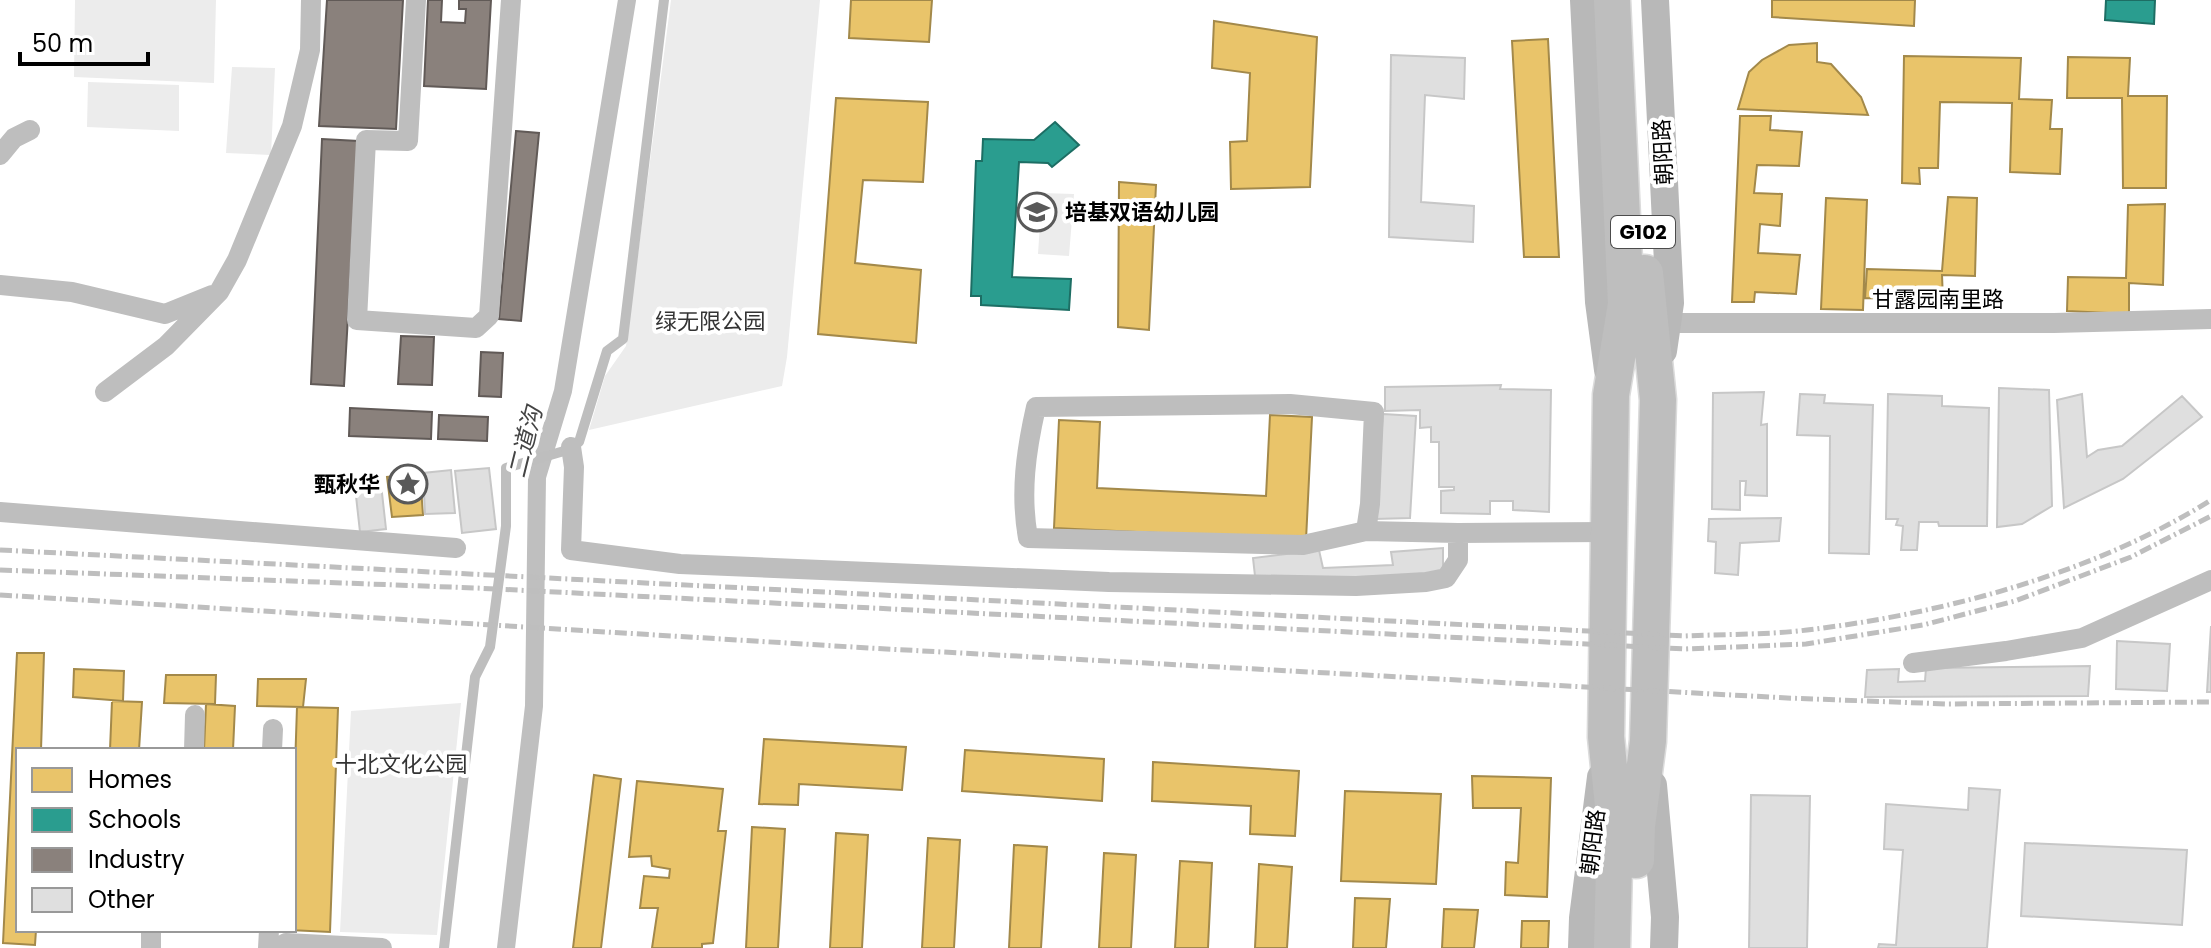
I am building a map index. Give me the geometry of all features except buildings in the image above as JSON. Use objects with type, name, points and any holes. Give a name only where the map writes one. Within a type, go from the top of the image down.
[{"type":"highway","name":"朝阳路","points":[[1612,0],[1624,63],[1646,305],[1658,400],[1648,741],[1637,826],[1634,948]]},
{"type":"highway","name":"朝阳路","points":[[1612,948],[1615,825],[1606,737],[1611,395],[1626,304],[1624,63],[1633,0]]},
{"type":"street","points":[[105,392],[166,346],[219,292],[237,260],[292,126],[310,50],[311,0]]},
{"type":"street","points":[[416,0],[408,141],[366,140],[357,320],[476,328],[489,316],[511,0]]},
{"type":"street","name":"朝阳路","points":[[1584,0],[1624,63],[1670,303],[1658,400]]},
{"type":"street","name":"朝阳路","points":[[1624,63],[1655,0]]},
{"type":"street","points":[[0,155],[14,138],[30,130]]},
{"type":"street","points":[[0,285],[72,292],[165,314],[219,292]]},
{"type":"street","name":"甘露园南里路","points":[[1666,323],[2054,323],[2211,319]]},
{"type":"street","points":[[1366,531],[1374,412],[1290,404],[1036,407],[1027,448],[1022,506],[1028,538],[1303,545],[1366,531],[1609,532]]},
{"type":"street","points":[[568,449],[574,467],[571,550],[680,564],[1109,582],[1356,586],[1446,578],[1458,560],[1458,533]]},
{"type":"street","points":[[0,512],[456,548]]},
{"type":"street","points":[[1913,663],[2082,638],[2211,580]]},
{"type":"street","points":[[194,748],[195,715]]},
{"type":"street","name":"朝阳路","points":[[1582,948],[1606,737]]},
{"type":"street","name":"朝阳路","points":[[1648,741],[1665,917],[1664,948]]},
{"type":"street","points":[[277,948],[286,943],[382,948]]},
{"type":"lane","points":[[444,948],[475,677],[490,647],[506,526],[506,468],[568,449],[579,442],[607,351],[623,339],[664,0]]},
{"type":"green space","points":[[75,0],[216,0],[214,83],[74,77]]},
{"type":"green space","name":"绿无限公园","points":[[671,0],[820,0],[782,386],[589,430],[605,376],[626,346]]},
{"type":"green space","points":[[232,67],[275,68],[271,155],[226,153]]},
{"type":"green space","points":[[88,82],[179,85],[179,131],[87,127]]},
{"type":"green space","points":[[1042,193],[1074,194],[1069,256],[1038,254]]},
{"type":"green space","name":"十北文化公园","points":[[461,703],[437,935],[340,932],[351,711]]},
{"type":"waterway","name":"二道沟","points":[[506,948],[534,706],[537,477],[563,391],[627,0]]},
{"type":"railway","points":[[0,550],[1685,636],[1807,630],[1859,623],[1964,601],[2068,569],[2118,549],[2211,500]]},
{"type":"railway","points":[[0,570],[476,588],[1685,649],[1806,644],[1923,625],[2015,601],[2131,557],[2211,516]]},
{"type":"railway","points":[[0,595],[869,648],[1787,698],[1947,704],[2211,702]]},
{"type":"place","name":"培基双语幼儿园","points":[[1037,212]]},
{"type":"place","name":"甄秋华","points":[[408,484]]}]
